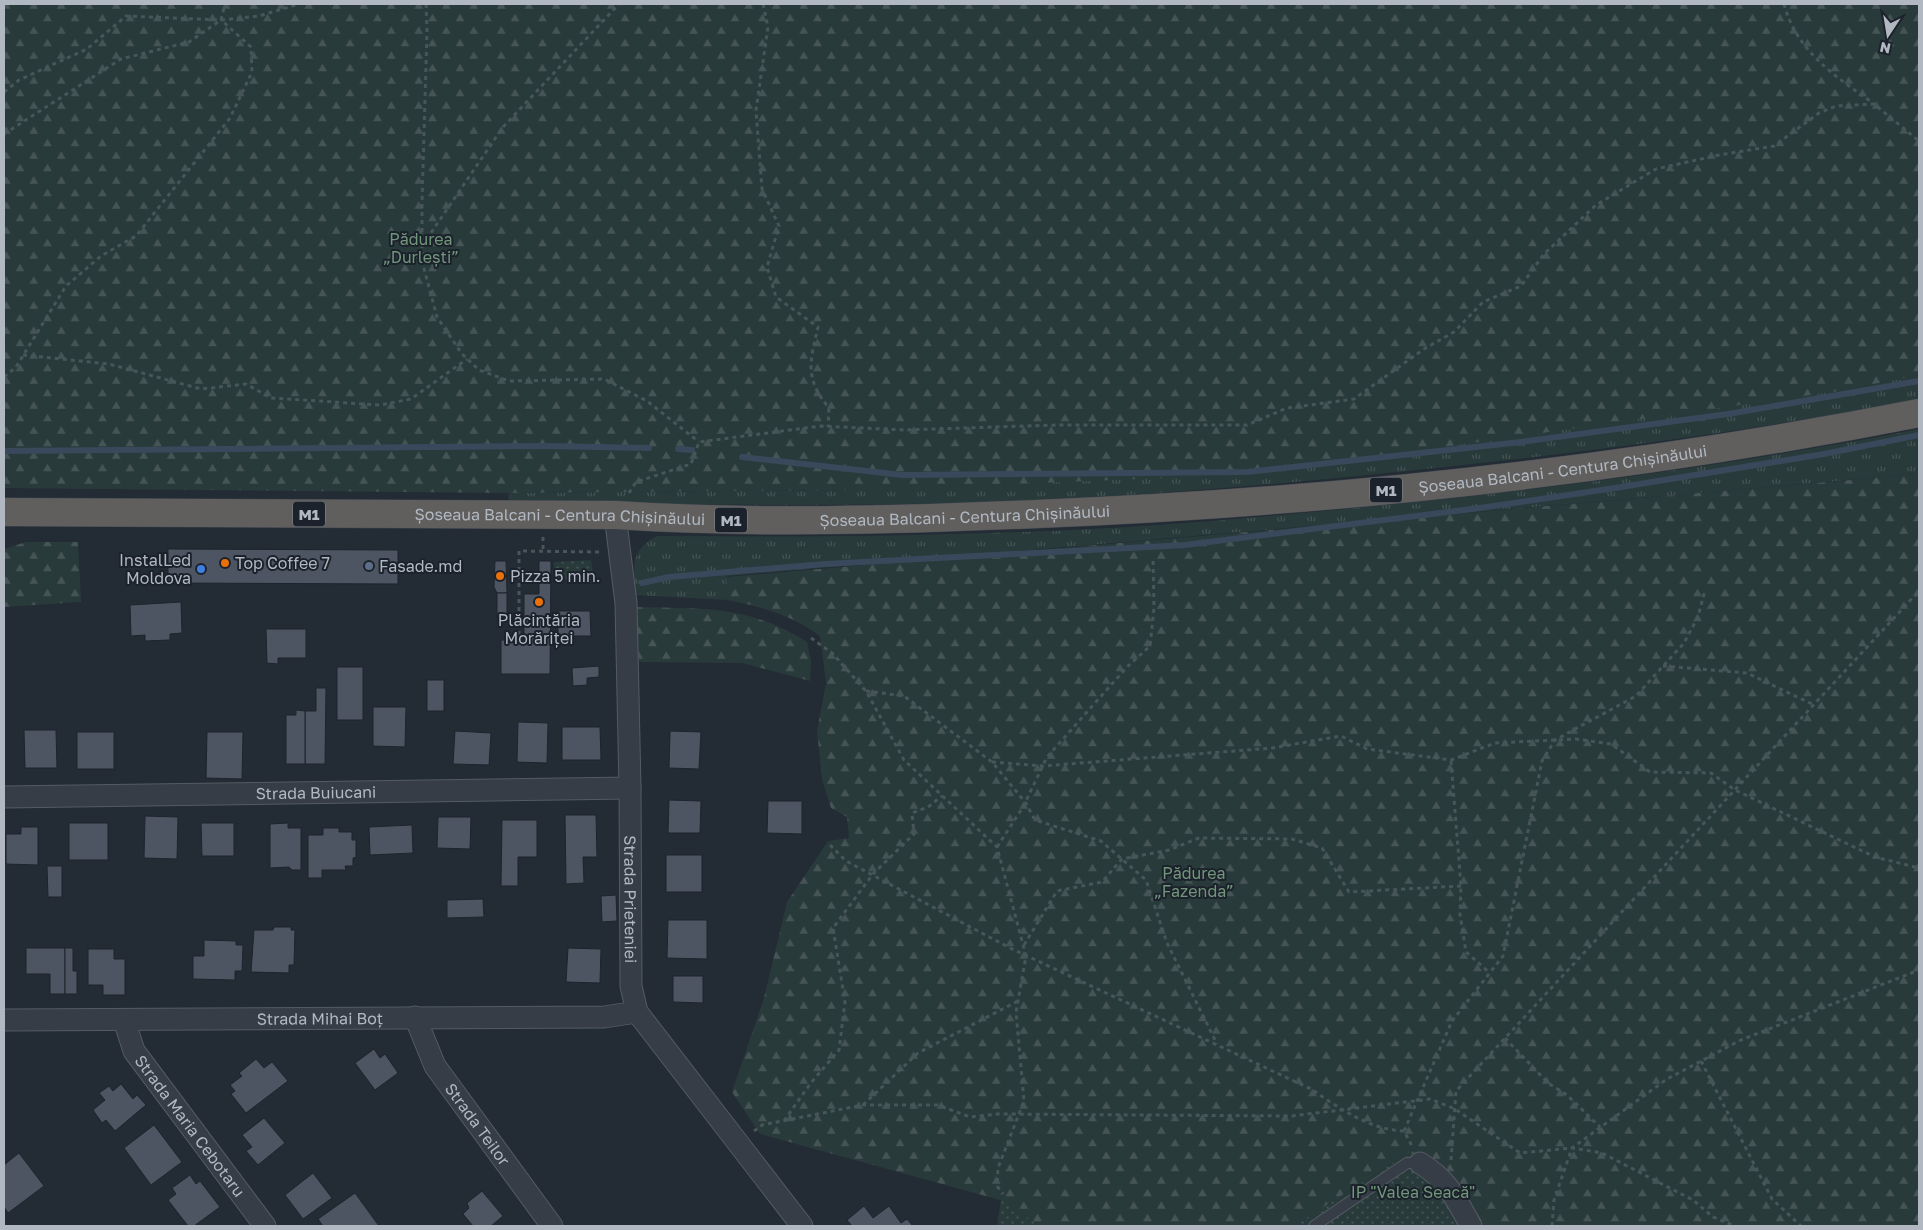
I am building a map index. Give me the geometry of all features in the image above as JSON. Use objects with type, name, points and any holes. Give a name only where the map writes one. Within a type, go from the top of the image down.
[{"type":"highway","name":"Șoseaua Balcani - Centura Chișinăului","points":[[4,512],[615,515],[703,521],[848,520],[1198,507],[1413,487],[1665,457],[1837,429],[1919,413]]},
{"type":"street","name":"Strada Prieteniei","points":[[615,515],[626,602],[630,788],[631,986],[636,1012],[802,1226]]},
{"type":"street","name":"Strada Buiucani","points":[[4,797],[630,788]]},
{"type":"street","name":"Strada Mihai Boț","points":[[4,1020],[604,1017],[636,1012]]},
{"type":"street","name":"Strada Teilor","points":[[415,1017],[434,1066],[552,1226]]},
{"type":"street","name":"Strada Maria Cebotaru","points":[[124,1020],[134,1051],[265,1226]]},
{"type":"street","points":[[1420,1163],[1434,1171],[1449,1186],[1471,1226]]},
{"type":"lane","points":[[1314,1226],[1407,1164],[1420,1163]]},
{"type":"path","points":[[4,134],[121,59],[188,42],[221,20],[225,4]]},
{"type":"path","points":[[4,92],[19,80],[87,49],[126,16],[221,20],[259,16],[299,4]]},
{"type":"path","points":[[426,4],[427,40],[422,261],[437,316],[467,359],[479,370],[510,380],[604,379],[647,401],[699,442],[828,427],[904,430],[1056,425],[1247,425],[1287,408],[1354,399],[1424,349],[1454,332],[1483,302],[1521,286],[1544,254],[1596,205],[1656,168],[1774,146],[1819,113],[1836,106],[1874,104]]},
{"type":"path","points":[[422,247],[503,127],[620,4]]},
{"type":"path","points":[[763,4],[768,27],[756,110],[762,189],[779,226],[767,267],[776,297],[818,327],[809,371],[820,398],[829,408],[828,427]]},
{"type":"path","points":[[1784,4],[1803,44],[1828,71],[1874,104],[1919,141]]},
{"type":"path","points":[[4,377],[16,367],[66,286],[101,256],[136,236],[230,118],[252,72],[251,47],[221,20]]},
{"type":"path","points":[[24,355],[108,364],[201,388],[246,384],[271,398],[380,405],[411,399],[467,359]]},
{"type":"path","points":[[615,515],[636,482],[691,464],[699,442]]},
{"type":"path","points":[[542,532],[543,551]]},
{"type":"path","points":[[519,635],[518,551],[620,552]]},
{"type":"path","points":[[997,847],[1025,802],[1048,757],[1127,667],[1150,646],[1154,608],[1152,557]]},
{"type":"path","points":[[1420,1163],[1404,1131],[1452,1021],[1503,956],[1542,761],[1555,740],[1636,696],[1684,643],[1698,616],[1705,590]]},
{"type":"path","points":[[1449,1186],[1456,1091],[1919,592]]},
{"type":"path","points":[[811,638],[832,653],[866,691],[904,760],[997,847],[1026,956],[1016,1012],[1024,1101],[998,1168],[997,1186],[1003,1194]]},
{"type":"path","points":[[1663,666],[1747,673],[1814,704]]},
{"type":"path","points":[[866,691],[904,696],[992,762],[1025,802],[1034,820],[1101,841],[1146,880],[1167,943],[1217,1045]]},
{"type":"path","points":[[992,762],[1043,766],[1272,748],[1341,736],[1367,748],[1451,760],[1495,743],[1576,739],[1611,744],[1650,772],[1711,773],[1735,790],[1876,857],[1919,868]]},
{"type":"path","points":[[1451,760],[1461,886],[1460,914],[1466,952],[1490,972]]},
{"type":"path","points":[[784,1121],[810,1084],[839,1050],[845,1002],[833,928],[873,874],[914,834],[912,813],[928,807],[942,796]]},
{"type":"path","points":[[1023,946],[1057,890],[1102,882],[1122,859],[1169,850],[1200,838],[1292,839],[1322,848],[1349,892],[1461,886]]},
{"type":"path","points":[[830,845],[846,860],[1026,956],[1311,1089],[1342,1109],[1387,1130],[1404,1131]]},
{"type":"path","points":[[1552,1226],[1554,1200],[1572,1148],[1667,1079],[1741,1040],[1919,970]]},
{"type":"path","points":[[863,1105],[918,1053],[1018,1001]]},
{"type":"path","points":[[1505,1038],[1548,1083],[1567,1095],[1600,1127]]},
{"type":"path","points":[[1701,1061],[1772,1199],[1801,1226]]},
{"type":"path","points":[[737,1143],[762,1125],[863,1105],[938,1105],[970,1118],[1019,1114],[1292,1116],[1430,1099],[1455,1109],[1520,1153],[1572,1148],[1602,1153],[1693,1200],[1712,1217],[1735,1226]]},
{"type":"green space","name":"Pădurea „Durlești”","points":[[4,4],[1919,4],[1919,375],[1839,391],[1244,475],[851,490],[509,493],[4,488]]},
{"type":"green space","points":[[1919,375],[1919,399],[1803,420],[1571,453],[1265,485],[1076,498],[950,503],[784,505],[508,503],[509,493],[851,490],[1839,391]]},
{"type":"green space","points":[[1919,429],[1919,474],[727,576],[728,600],[635,595],[634,568],[637,554],[641,548],[657,536],[975,534],[1102,529],[1223,520],[1417,502],[1561,486],[1776,455]]},
{"type":"green space","name":"Pădurea „Fazenda”","points":[[1919,474],[1919,1226],[1484,1226],[1450,1177],[1413,1150],[1294,1226],[1040,1226],[1000,1200],[760,1134],[732,1092],[764,998],[787,902],[828,841],[849,838],[847,817],[831,808],[822,779],[817,731],[826,683],[820,636],[788,617],[728,600],[726,577]]},
{"type":"green space","points":[[26,542],[78,542],[81,602],[4,607],[4,549]]},
{"type":"green space","points":[[591,560],[594,583],[554,579],[554,562]]},
{"type":"green space","points":[[635,607],[724,611],[764,621],[807,642],[811,661],[810,681],[742,663],[639,662]]},
{"type":"green space","name":"IP \"Valea Seacă\"","points":[[1413,1150],[1424,1154],[1445,1170],[1484,1226],[1294,1226]]},
{"type":"green space","points":[[1001,1200],[1040,1226],[997,1226]]},
{"type":"building","points":[[168,549],[398,550],[398,584],[168,583]]},
{"type":"building","points":[[495,561],[506,561],[507,593],[497,593],[494,587]]},
{"type":"building","points":[[539,561],[551,561],[550,674],[501,674],[501,640],[524,640],[524,594],[539,594]]},
{"type":"building","points":[[497,593],[507,593],[507,617],[497,617]]},
{"type":"building","points":[[181,602],[182,633],[170,634],[170,640],[145,641],[145,635],[131,636],[130,605]]},
{"type":"building","points":[[558,611],[590,611],[591,636],[558,636]]},
{"type":"building","points":[[266,629],[306,629],[306,658],[278,658],[278,664],[267,663]]},
{"type":"building","points":[[599,666],[599,677],[587,678],[587,685],[573,686],[572,668]]},
{"type":"building","points":[[337,667],[363,667],[363,720],[337,720]]},
{"type":"building","points":[[427,680],[444,680],[444,711],[427,711]]},
{"type":"building","points":[[316,688],[326,688],[325,764],[305,764],[305,711],[316,711]]},
{"type":"building","points":[[373,707],[406,707],[405,747],[373,746]]},
{"type":"building","points":[[296,710],[305,711],[305,764],[286,764],[286,715],[296,715]]},
{"type":"building","points":[[518,722],[548,723],[547,763],[517,762]]},
{"type":"building","points":[[562,727],[600,727],[601,760],[562,760]]},
{"type":"building","points":[[24,730],[56,730],[57,768],[25,768]]},
{"type":"building","points":[[455,731],[491,733],[489,765],[453,764]]},
{"type":"building","points":[[670,731],[701,732],[699,769],[669,768]]},
{"type":"building","points":[[77,732],[114,732],[114,769],[77,769]]},
{"type":"building","points":[[207,732],[243,732],[242,779],[206,778]]},
{"type":"building","points":[[669,800],[701,801],[700,833],[668,833]]},
{"type":"building","points":[[768,801],[802,801],[802,834],[767,833]]},
{"type":"building","points":[[565,815],[596,815],[597,857],[583,857],[584,883],[566,884]]},
{"type":"building","points":[[145,816],[178,817],[177,859],[144,858]]},
{"type":"building","points":[[438,817],[471,817],[470,849],[437,848]]},
{"type":"building","points":[[502,820],[537,820],[537,857],[518,857],[518,886],[501,886]]},
{"type":"building","points":[[69,823],[108,823],[108,860],[69,860]]},
{"type":"building","points":[[201,823],[234,823],[234,856],[202,856]]},
{"type":"building","points":[[288,823],[288,828],[301,828],[301,870],[292,870],[289,867],[270,868],[270,824]]},
{"type":"building","points":[[412,825],[413,853],[370,855],[369,827]]},
{"type":"building","points":[[21,827],[38,827],[38,865],[6,864],[6,834],[21,834]]},
{"type":"building","points":[[323,828],[339,828],[339,832],[352,832],[352,840],[356,840],[356,857],[353,858],[353,866],[345,866],[346,870],[322,870],[322,878],[308,878],[308,835],[323,835]]},
{"type":"building","points":[[666,855],[702,855],[702,892],[666,892]]},
{"type":"building","points":[[47,866],[62,866],[62,897],[48,897]]},
{"type":"building","points":[[616,895],[617,921],[602,922],[601,896]]},
{"type":"building","points":[[483,899],[484,917],[447,918],[447,900]]},
{"type":"building","points":[[668,920],[707,920],[707,959],[667,958]]},
{"type":"building","points":[[274,927],[291,927],[291,930],[295,930],[294,965],[289,965],[289,973],[251,972],[254,930],[273,930]]},
{"type":"building","points":[[204,940],[236,941],[236,945],[243,945],[242,971],[235,971],[235,980],[193,979],[193,956],[204,956]]},
{"type":"building","points":[[26,948],[65,948],[65,994],[50,994],[50,974],[26,974]]},
{"type":"building","points":[[65,948],[73,948],[73,971],[77,971],[77,994],[65,994]]},
{"type":"building","points":[[568,948],[601,949],[600,983],[566,982]]},
{"type":"building","points":[[88,949],[114,949],[114,959],[125,959],[125,995],[103,995],[103,985],[88,985]]},
{"type":"building","points":[[673,976],[703,976],[703,1003],[673,1002]]},
{"type":"building","points":[[374,1049],[380,1058],[385,1054],[398,1073],[375,1090],[355,1063]]},
{"type":"building","points":[[256,1059],[264,1068],[272,1062],[288,1081],[246,1113],[231,1094],[235,1091],[230,1085],[242,1076],[239,1073]]},
{"type":"building","points":[[121,1084],[133,1099],[137,1095],[146,1105],[115,1131],[106,1120],[102,1123],[93,1110],[105,1100],[99,1093],[109,1086],[113,1091]]},
{"type":"building","points":[[264,1118],[285,1143],[258,1165],[246,1151],[252,1147],[242,1135]]},
{"type":"building","points":[[154,1125],[182,1162],[151,1185],[124,1148]]},
{"type":"building","points":[[19,1153],[44,1186],[8,1213],[4,1207],[4,1165]]},
{"type":"building","points":[[313,1173],[332,1198],[303,1219],[285,1195]]},
{"type":"building","points":[[190,1175],[196,1184],[200,1181],[220,1207],[194,1226],[188,1226],[168,1200],[176,1194],[172,1188]]},
{"type":"building","points":[[482,1191],[503,1216],[491,1226],[473,1226],[463,1214],[469,1208],[467,1203]]},
{"type":"building","points":[[355,1193],[379,1226],[323,1226],[318,1219]]},
{"type":"building","points":[[864,1206],[873,1218],[889,1206],[901,1223],[907,1219],[913,1226],[852,1226],[847,1220]]},
{"type":"waterway","points":[[742,457],[902,475],[1247,472],[1521,442],[1728,414],[1919,381]]},
{"type":"waterway","points":[[642,583],[669,577],[825,564],[1185,545],[1480,508],[1615,488],[1824,454],[1919,435]]},
{"type":"waterway","points":[[4,451],[544,446],[649,448]]},
{"type":"waterway","points":[[678,449],[692,450]]},
{"type":"place","name":"Top Coffee 7","points":[[225,563]]},
{"type":"place","name":"Fasade.md","points":[[369,566]]},
{"type":"place","name":"InstalLed Moldova","points":[[201,569]]},
{"type":"place","name":"Pizza 5 min.","points":[[500,576]]},
{"type":"place","name":"Plăcintăria Morăriței","points":[[539,602]]}]
